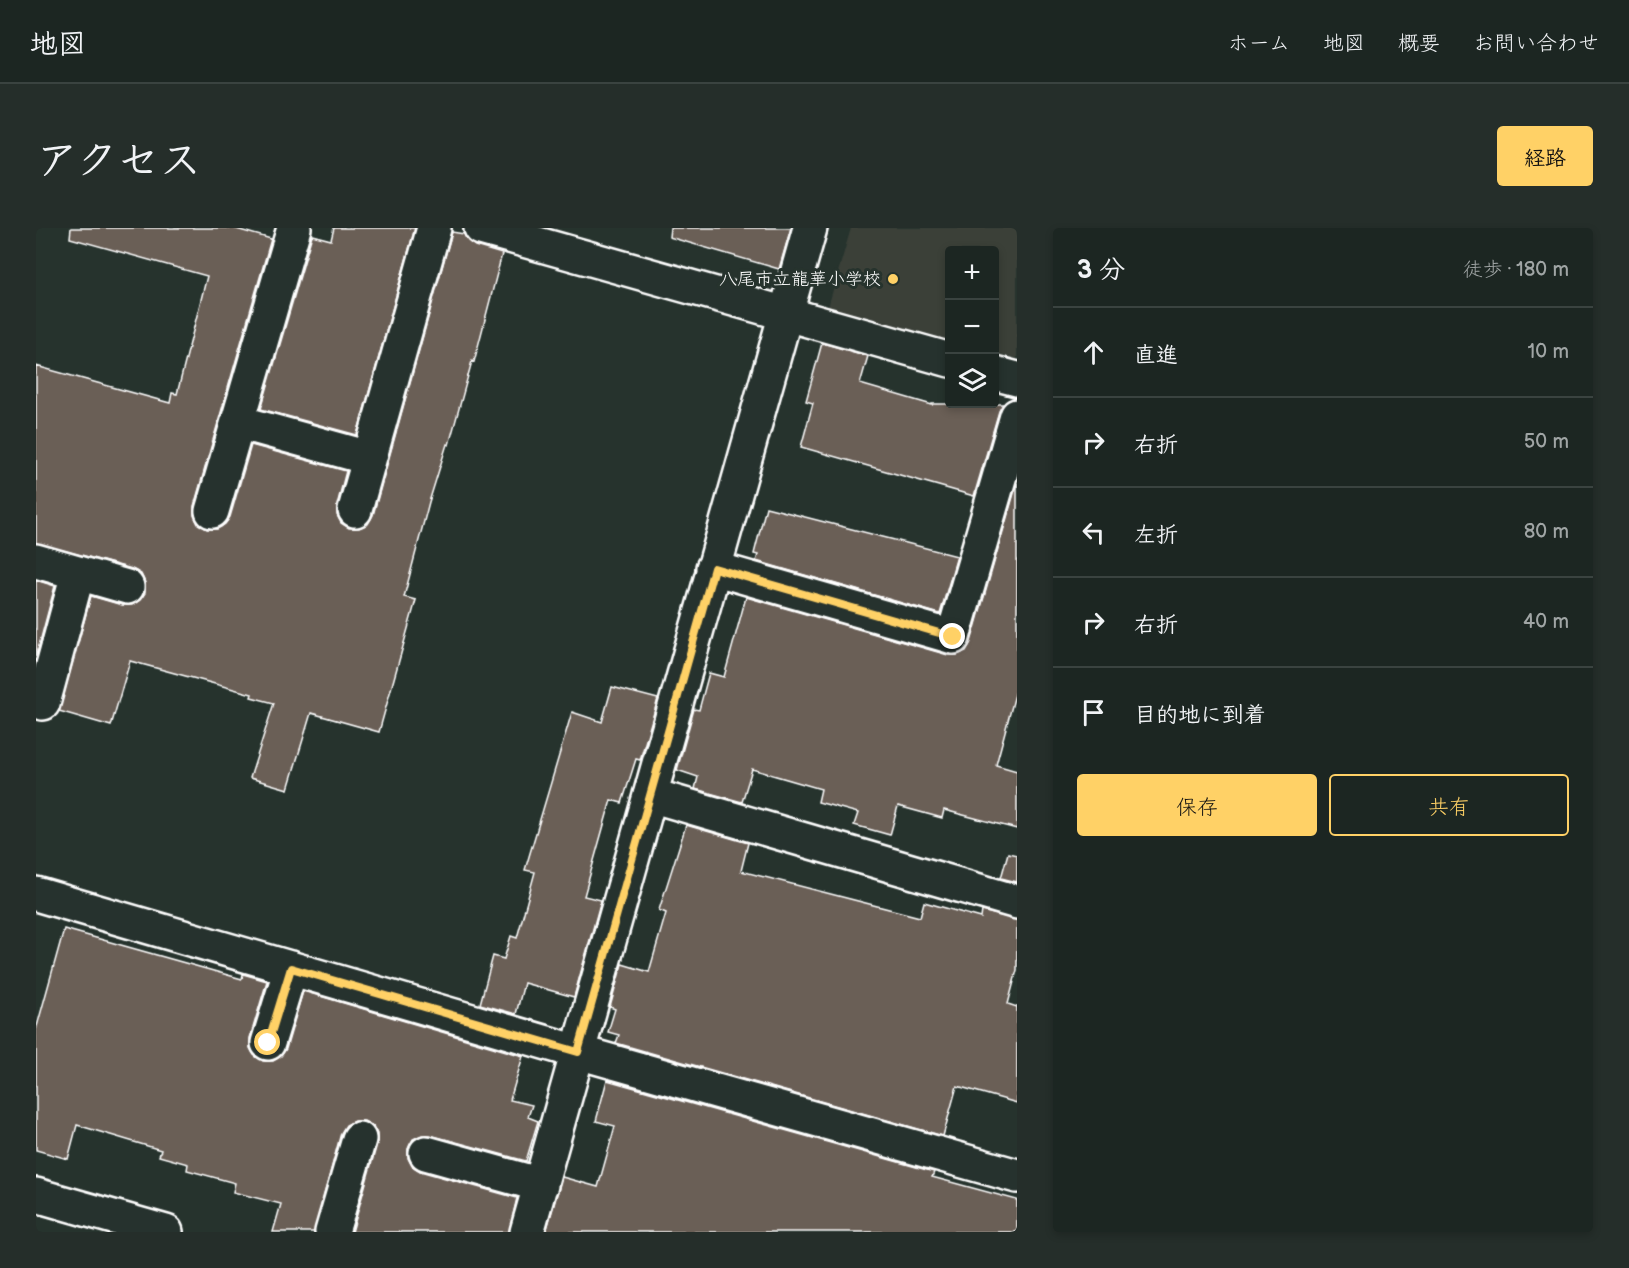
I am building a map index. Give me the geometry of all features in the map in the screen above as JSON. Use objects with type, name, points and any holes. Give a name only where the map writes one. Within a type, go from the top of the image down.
[{"type":"street","points":[[212,511],[294,228]]},
{"type":"street","points":[[355,510],[434,228]]},
{"type":"street","points":[[481,228],[527,234],[785,314],[945,359]]},
{"type":"street","points":[[527,1232],[810,228]]},
{"type":"street","points":[[999,374],[1017,379]]},
{"type":"street","points":[[714,568],[953,637],[1017,416]]},
{"type":"street","points":[[238,422],[369,458]]},
{"type":"street","points":[[36,561],[127,586]]},
{"type":"street","points":[[42,703],[78,573]]},
{"type":"street","points":[[651,795],[1017,902]]},
{"type":"street","points":[[36,894],[578,1052],[1017,1176]]},
{"type":"street","points":[[268,1043],[291,968]]},
{"type":"street","points":[[332,1232],[359,1139]]},
{"type":"street","points":[[426,1153],[541,1185]]},
{"type":"street","points":[[36,1195],[166,1232]]},
{"type":"shaded area","name":"八尾市立龍華小学校","points":[[851,228],[1017,228],[1017,359],[999,354],[999,246],[945,246],[945,340],[828,307]]},
{"type":"building","points":[[71,228],[233,228],[271,239],[194,506],[194,515],[198,524],[207,529],[217,529],[230,517],[251,445],[346,471],[337,505],[337,515],[341,523],[349,528],[359,528],[368,524],[373,515],[452,232],[464,234],[475,246],[502,254],[474,362],[472,361],[449,445],[447,444],[429,502],[404,597],[416,600],[379,732],[311,713],[288,789],[250,778],[274,703],[251,697],[252,694],[130,661],[111,726],[59,711],[91,596],[122,605],[132,605],[145,593],[145,583],[141,574],[132,569],[36,543],[36,366],[170,403],[172,393],[177,394],[207,276],[70,238]]},
{"type":"building","points":[[334,228],[415,228],[357,435],[261,409],[312,235],[331,240]]},
{"type":"building","points":[[670,228],[791,228],[779,269],[669,237]]},
{"type":"building","points":[[822,343],[868,356],[860,384],[932,405],[945,404],[945,408],[999,408],[999,404],[1003,404],[974,496],[801,447],[813,403],[806,401]]},
{"type":"building","points":[[1017,483],[1017,687],[996,765],[1017,771],[1017,829],[944,810],[942,818],[898,806],[890,835],[854,825],[858,813],[818,802],[821,789],[752,769],[742,802],[695,789],[698,777],[677,770],[694,709],[699,710],[709,673],[724,677],[746,597],[948,655],[957,655],[966,651],[971,642]]},
{"type":"building","points":[[766,507],[957,556],[940,614],[756,561],[758,555],[754,554]]},
{"type":"building","points":[[36,580],[55,586],[36,657]]},
{"type":"building","points":[[612,687],[658,699],[640,760],[636,759],[622,803],[611,800],[584,896],[601,900],[574,997],[524,983],[516,1014],[480,1004],[493,956],[504,959],[511,936],[517,938],[535,872],[525,870],[572,712],[602,722]]},
{"type":"building","points":[[686,825],[748,843],[741,871],[920,917],[924,902],[981,918],[982,911],[1017,920],[1017,970],[1008,1004],[1017,1007],[1017,1103],[957,1086],[943,1136],[616,1043],[619,1035],[608,1032],[615,1009],[610,1007],[622,964],[649,972],[666,913],[659,910]]},
{"type":"building","points":[[1008,853],[1017,855],[1017,882],[1001,878]]},
{"type":"building","points":[[64,929],[242,979],[243,974],[267,981],[250,1038],[250,1048],[254,1055],[263,1061],[273,1061],[286,1049],[303,991],[523,1056],[510,1100],[532,1105],[528,1117],[538,1121],[526,1161],[430,1135],[422,1135],[413,1139],[408,1149],[408,1158],[412,1166],[420,1171],[517,1198],[509,1232],[352,1232],[377,1144],[377,1134],[373,1126],[364,1121],[354,1121],[346,1125],[341,1133],[314,1232],[273,1232],[281,1204],[233,1192],[235,1183],[187,1170],[188,1164],[159,1156],[161,1150],[77,1125],[68,1159],[36,1150],[36,1030]]},
{"type":"building","points":[[607,1080],[934,1172],[932,1177],[1017,1200],[1017,1232],[546,1232],[562,1177],[598,1187],[615,1126],[596,1121]]},
{"type":"place","name":"八尾市立龍華小学校","points":[[893,279]]},
{"type":"route","points":[[268,1043],[291,968],[578,1052],[714,568],[953,637]]}]
